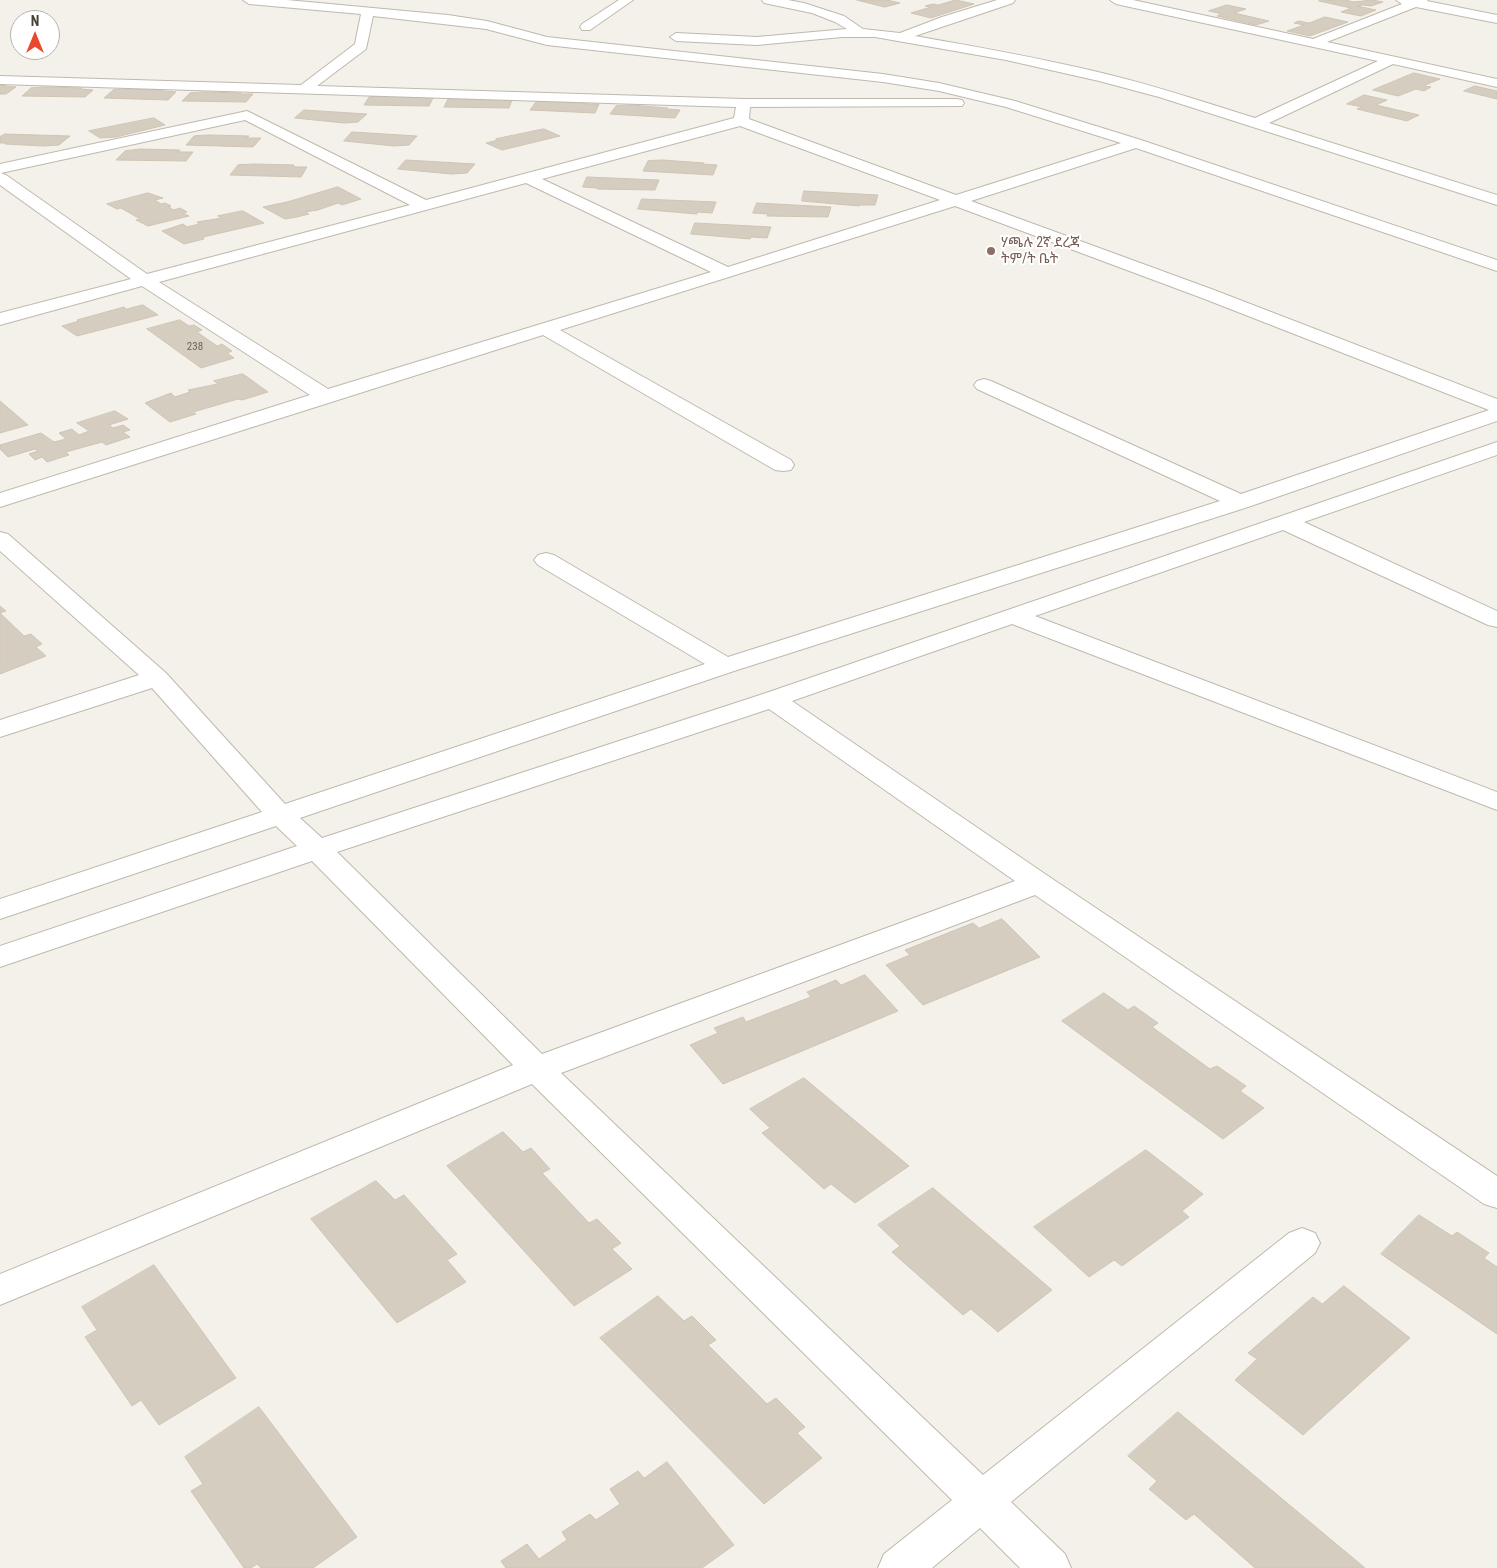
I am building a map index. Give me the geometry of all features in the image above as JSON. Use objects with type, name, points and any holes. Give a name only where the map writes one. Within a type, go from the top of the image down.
[{"type":"street","points":[[249,0],[526,22]]},
{"type":"street","points":[[301,0],[468,22],[546,41],[883,78],[938,87],[1010,104],[1136,144],[1497,266]]},
{"type":"street","points":[[605,29],[581,27],[627,0]]},
{"type":"street","points":[[768,0],[818,10],[850,24],[860,32]]},
{"type":"street","points":[[902,37],[946,20],[1009,0]]},
{"type":"street","points":[[1116,0],[1497,83]]},
{"type":"street","points":[[1401,0],[1418,1],[1497,19]]},
{"type":"street","points":[[1314,43],[1418,1]]},
{"type":"street","points":[[373,9],[421,4]]},
{"type":"street","points":[[303,90],[361,46],[373,9]]},
{"type":"street","points":[[664,35],[804,48],[860,32],[902,37],[1006,56],[1101,77],[1164,94],[1497,200]]},
{"type":"street","points":[[804,48],[812,70]]},
{"type":"street","points":[[1256,123],[1391,60]]},
{"type":"street","points":[[1482,80],[1497,74]]},
{"type":"street","points":[[0,80],[744,103],[1010,104]]},
{"type":"street","points":[[292,104],[346,91]]},
{"type":"street","points":[[741,122],[744,103]]},
{"type":"street","points":[[0,169],[265,110]]},
{"type":"street","points":[[247,115],[424,206]]},
{"type":"street","points":[[0,319],[741,122],[1208,294],[1497,406]]},
{"type":"street","points":[[0,500],[326,396],[727,273],[1136,144]]},
{"type":"street","points":[[0,178],[144,280],[326,396]]},
{"type":"street","points":[[530,179],[727,273]]},
{"type":"street","points":[[545,329],[783,465]]},
{"type":"street","points":[[984,385],[1240,502]]},
{"type":"street","points":[[0,909],[725,666],[1240,502],[1497,414]]},
{"type":"street","points":[[0,957],[317,849],[772,700],[1016,617],[1497,448]]},
{"type":"street","points":[[1285,522],[1497,620]]},
{"type":"street","points":[[0,539],[157,678],[280,815],[317,849],[537,1069],[1050,1568]]},
{"type":"street","points":[[546,560],[725,666]]},
{"type":"street","points":[[1016,617],[1497,802]]},
{"type":"street","points":[[0,729],[157,678]]},
{"type":"street","points":[[772,700],[1497,1194]]},
{"type":"street","points":[[0,1290],[537,1069],[1038,883]]},
{"type":"street","points":[[899,1568],[1302,1243]]},
{"type":"building","points":[[857,0],[887,0],[900,3],[885,7]]},
{"type":"building","points":[[956,0],[974,4],[931,18],[911,13],[931,7],[925,6]]},
{"type":"building","points":[[1345,0],[1354,2],[1372,0],[1383,2],[1371,6],[1357,6],[1376,10],[1361,16],[1341,12],[1351,8],[1319,1]]},
{"type":"building","points":[[1227,5],[1246,9],[1234,13],[1269,21],[1256,25],[1217,16],[1222,14],[1209,11]]},
{"type":"building","points":[[1325,17],[1348,22],[1310,36],[1287,31],[1304,25],[1294,23],[1299,21],[1309,23]]},
{"type":"building","points":[[1414,73],[1440,79],[1423,86],[1431,87],[1424,91],[1416,89],[1398,96],[1373,90]]},
{"type":"building","points":[[0,85],[16,87],[6,94],[0,94]]},
{"type":"building","points":[[1475,86],[1497,91],[1497,99],[1464,91]]},
{"type":"building","points":[[31,88],[93,90],[85,97],[22,96]]},
{"type":"building","points":[[113,90],[176,92],[168,100],[104,98]]},
{"type":"building","points":[[190,93],[253,94],[246,102],[182,101]]},
{"type":"building","points":[[1364,95],[1387,100],[1376,105],[1419,115],[1407,121],[1357,109],[1363,107],[1347,104]]},
{"type":"building","points":[[369,97],[433,98],[429,106],[364,105]]},
{"type":"building","points":[[462,97],[512,100],[509,108],[444,107],[448,99]]},
{"type":"building","points":[[536,102],[599,104],[595,113],[530,110]]},
{"type":"building","points":[[630,105],[680,110],[675,118],[610,114],[616,106]]},
{"type":"building","points":[[304,110],[367,114],[358,122],[344,123],[295,118]]},
{"type":"building","points":[[154,118],[165,125],[116,137],[100,138],[89,131]]},
{"type":"building","points":[[544,129],[560,136],[502,150],[486,143],[498,140],[496,139]]},
{"type":"building","points":[[352,132],[417,136],[409,145],[394,146],[344,141]]},
{"type":"building","points":[[5,134],[70,136],[59,145],[43,146],[0,143],[0,137]]},
{"type":"building","points":[[194,136],[261,138],[253,147],[186,145]]},
{"type":"building","points":[[140,149],[193,152],[186,161],[116,160],[125,151]]},
{"type":"building","points":[[406,160],[475,164],[467,173],[451,174],[398,169]]},
{"type":"building","points":[[663,160],[717,165],[713,175],[643,171],[648,161]]},
{"type":"building","points":[[238,165],[307,167],[301,177],[230,175]]},
{"type":"building","points":[[587,177],[659,180],[655,190],[597,189],[583,187]]},
{"type":"building","points":[[338,187],[361,199],[342,205],[338,203],[305,212],[309,214],[285,219],[263,207],[287,202]]},
{"type":"building","points":[[804,191],[878,195],[875,205],[859,206],[802,201]]},
{"type":"building","points":[[148,193],[163,198],[155,200],[161,204],[165,203],[174,210],[180,208],[187,212],[183,213],[189,216],[148,226],[136,220],[140,219],[121,208],[117,209],[107,204]]},
{"type":"building","points":[[642,199],[716,202],[712,213],[697,212],[697,214],[638,209]]},
{"type":"building","points":[[757,203],[831,207],[828,217],[767,216],[768,214],[753,213]]},
{"type":"building","points":[[243,211],[264,223],[203,237],[204,239],[184,244],[162,231],[183,224],[187,227],[199,224],[197,222],[222,218],[218,216]]},
{"type":"building","points":[[695,223],[771,227],[767,238],[751,237],[750,239],[691,234]]},
{"type":"building","points":[[143,305],[158,315],[77,336],[62,326],[124,307],[126,309]]},
{"type":"building","points":[[180,320],[189,326],[194,325],[202,330],[197,332],[217,346],[222,344],[232,351],[227,353],[234,358],[201,368],[147,329]]},
{"type":"building","points":[[243,374],[268,392],[193,412],[196,414],[170,422],[145,403],[171,393],[175,397],[190,392],[188,390],[218,384],[214,381]]},
{"type":"building","points":[[0,401],[28,425],[0,433]]},
{"type":"building","points":[[115,411],[128,419],[109,425],[113,428],[123,425],[130,430],[123,432],[130,437],[106,445],[102,442],[66,452],[69,455],[47,462],[42,457],[35,460],[29,454],[38,451],[35,449],[8,457],[0,449],[0,445],[41,433],[54,442],[66,439],[59,433],[72,429],[79,435],[89,431],[77,423]]},
{"type":"building","points":[[0,606],[6,611],[0,613]]},
{"type":"building","points":[[0,613],[24,636],[31,634],[42,644],[36,647],[46,656],[0,674]]},
{"type":"building","points":[[1002,919],[1040,957],[923,1005],[886,965],[910,955],[905,950],[973,923],[979,928]]},
{"type":"building","points":[[865,975],[898,1011],[723,1084],[690,1045],[718,1033],[714,1028],[743,1017],[746,1022],[811,997],[807,992],[836,980],[841,985]]},
{"type":"building","points":[[1104,993],[1128,1010],[1134,1006],[1158,1023],[1152,1027],[1210,1069],[1217,1066],[1246,1086],[1240,1091],[1264,1108],[1223,1139],[1062,1021]]},
{"type":"building","points":[[804,1078],[909,1166],[855,1203],[831,1184],[824,1189],[762,1133],[770,1128],[750,1109]]},
{"type":"building","points":[[503,1132],[523,1152],[531,1148],[550,1169],[542,1173],[589,1223],[597,1219],[621,1243],[612,1249],[632,1269],[574,1306],[447,1166]]},
{"type":"building","points":[[1146,1150],[1203,1194],[1182,1211],[1189,1217],[1122,1266],[1114,1260],[1089,1277],[1034,1227]]},
{"type":"building","points":[[376,1181],[395,1200],[404,1195],[457,1254],[447,1260],[466,1282],[397,1323],[311,1219]]},
{"type":"building","points":[[933,1188],[1052,1290],[998,1332],[971,1309],[963,1315],[892,1252],[900,1246],[878,1225]]},
{"type":"building","points":[[1419,1215],[1452,1236],[1457,1232],[1489,1253],[1484,1258],[1497,1267],[1497,1334],[1381,1254]]},
{"type":"building","points":[[154,1265],[236,1378],[159,1425],[141,1400],[132,1406],[85,1337],[97,1330],[82,1307]]},
{"type":"building","points":[[1344,1286],[1410,1338],[1303,1435],[1235,1380],[1257,1359],[1248,1353],[1313,1297],[1322,1304]]},
{"type":"building","points":[[658,1296],[684,1321],[692,1316],[716,1340],[708,1345],[767,1404],[776,1398],[805,1427],[797,1433],[822,1458],[764,1504],[600,1338]]},
{"type":"building","points":[[259,1407],[357,1537],[313,1568],[261,1568],[257,1564],[251,1568],[244,1568],[191,1491],[203,1484],[185,1457]]},
{"type":"building","points":[[1178,1412],[1365,1568],[1255,1568],[1194,1514],[1186,1520],[1149,1489],[1157,1481],[1128,1456]]},
{"type":"building","points":[[667,1462],[734,1545],[702,1568],[506,1568],[501,1561],[527,1544],[539,1559],[567,1540],[562,1532],[590,1514],[596,1520],[620,1504],[610,1489],[638,1471],[644,1478]]},
{"type":"place","name":"ሃጫሉ 2ኛ ደረጃ ትም/ት ቤት","points":[[991,251]]}]
